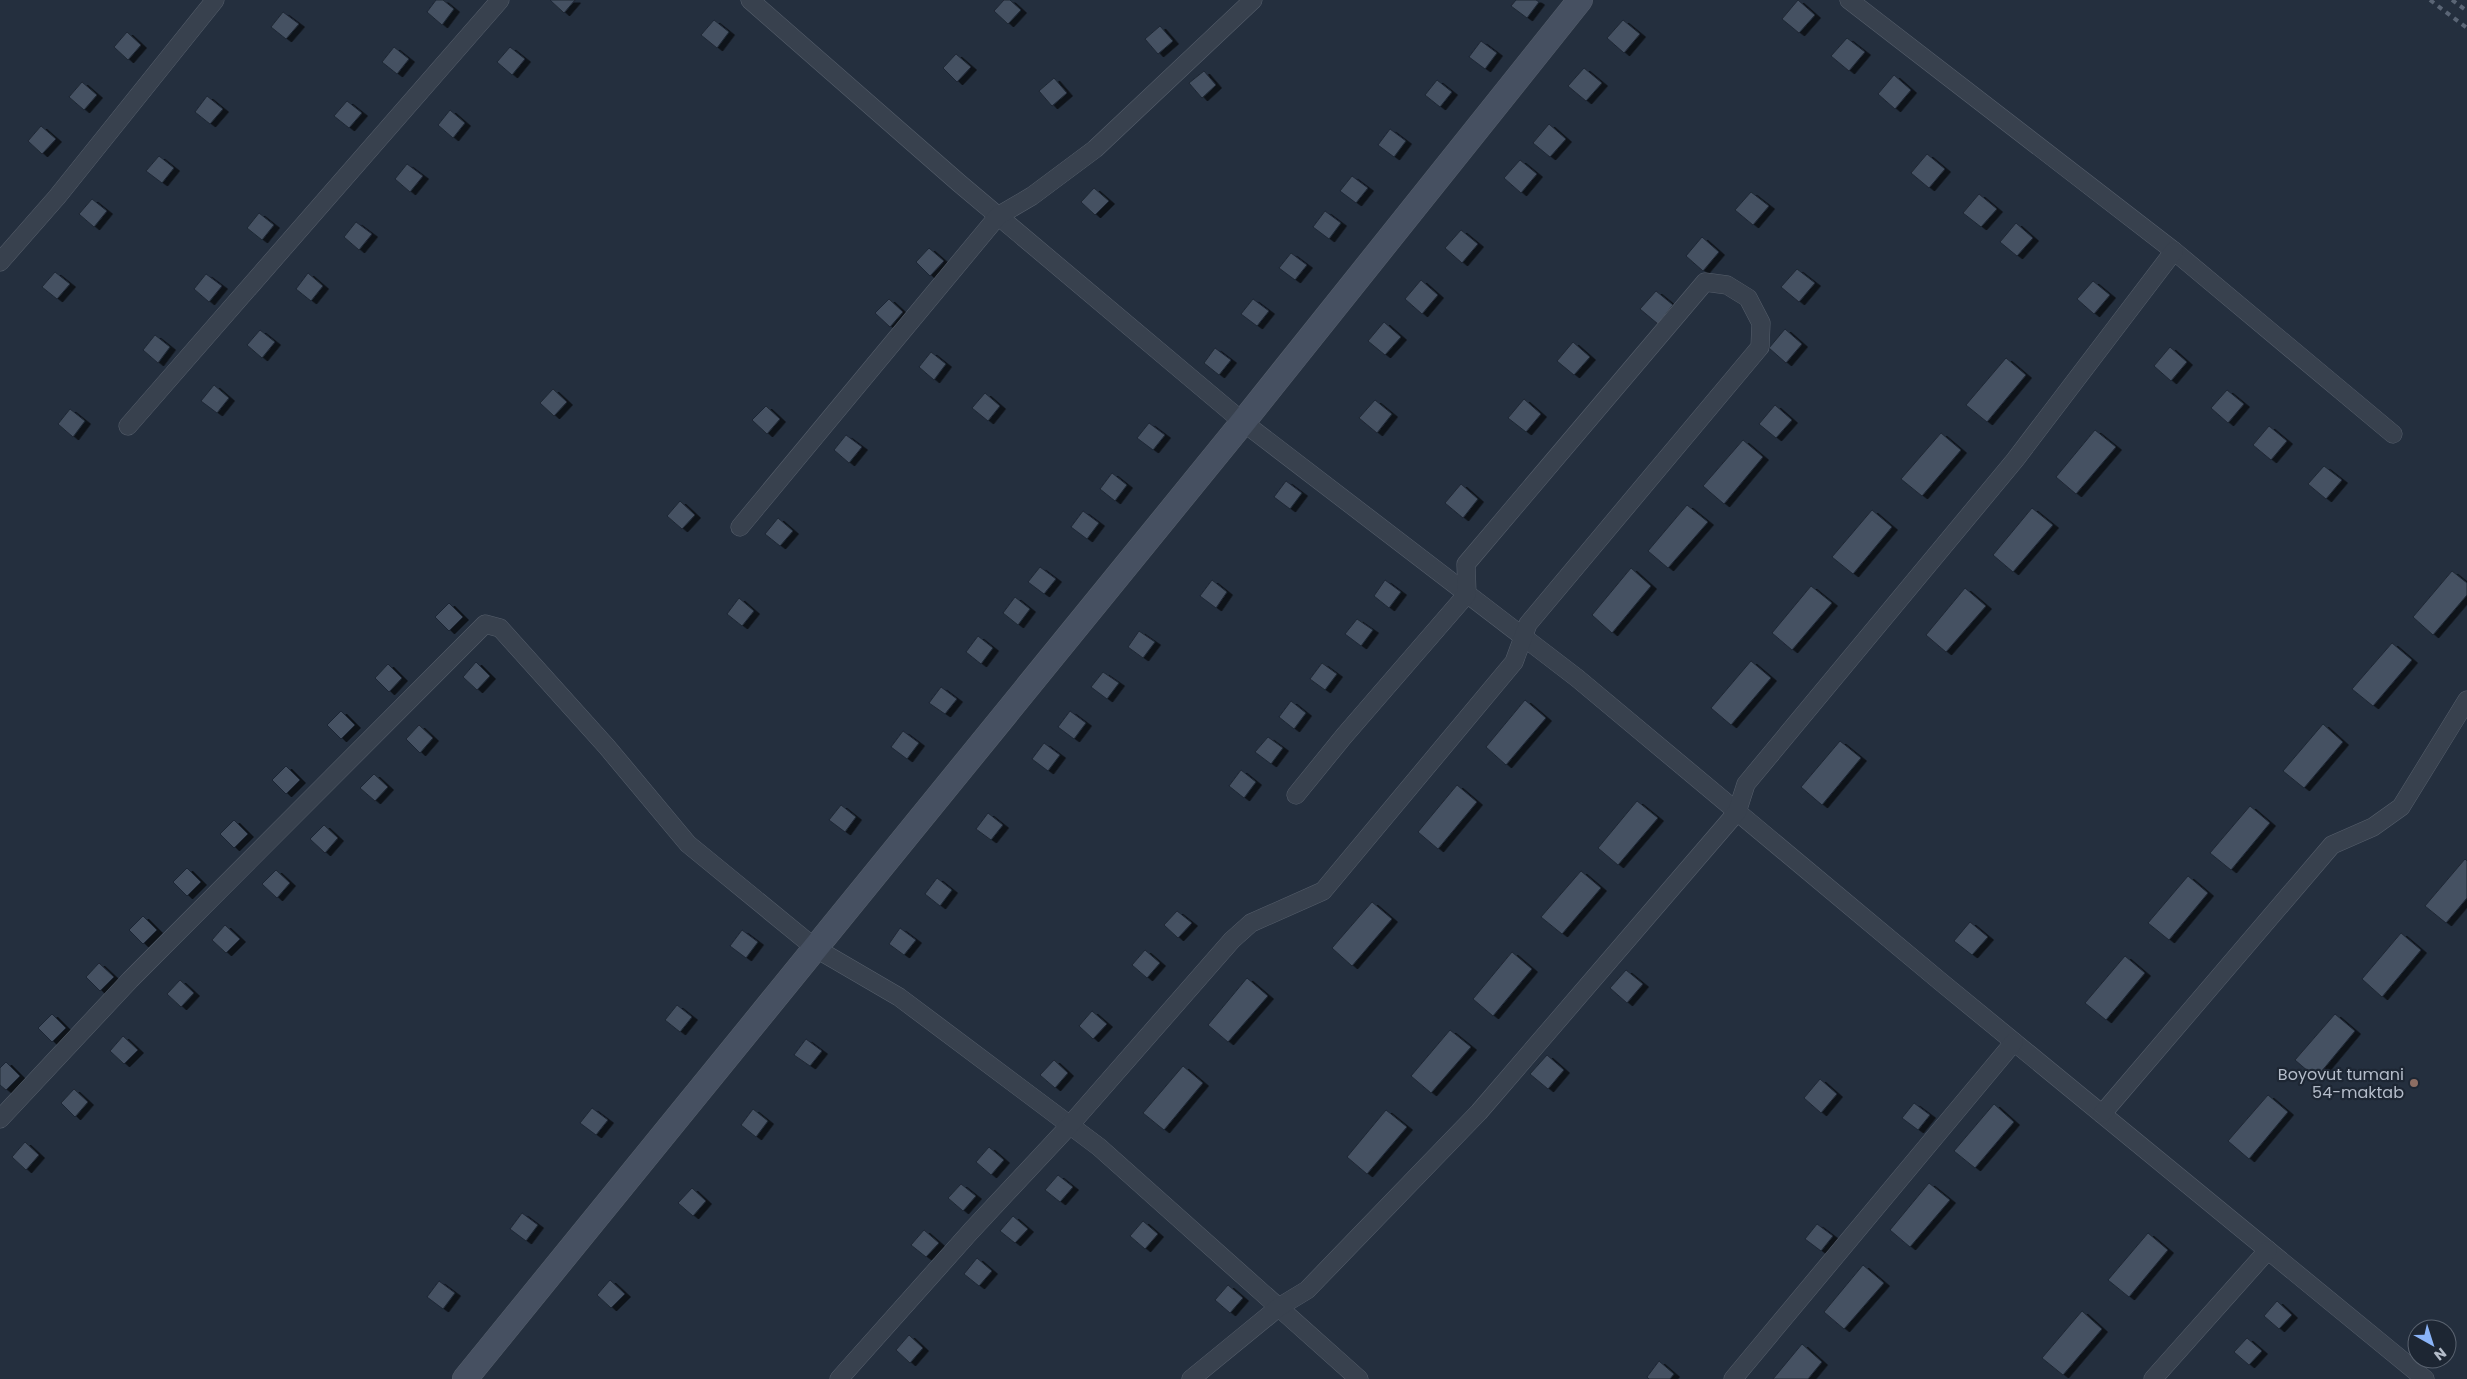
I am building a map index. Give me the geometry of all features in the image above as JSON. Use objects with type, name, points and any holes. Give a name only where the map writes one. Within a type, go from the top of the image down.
[{"type":"main road","points":[[465,1379],[1243,422],[1580,0]]},
{"type":"street","points":[[0,262],[57,197],[216,0]]},
{"type":"street","points":[[128,426],[500,0]]},
{"type":"street","points":[[750,0],[998,216],[1243,422],[1577,678],[2014,1042],[2425,1379]]},
{"type":"street","points":[[740,527],[998,216],[1032,196],[1095,149],[1253,0]]},
{"type":"street","points":[[1849,0],[2174,251],[2393,434]]},
{"type":"street","points":[[1191,1379],[1279,1307],[1307,1290],[1479,1112],[1737,812],[1746,784],[2015,460],[2174,251]]},
{"type":"street","points":[[839,1379],[971,1231],[1070,1125],[1232,940],[1251,923],[1323,891],[1514,662],[1528,624],[1760,347],[1761,323],[1748,298],[1727,285],[1705,282],[1466,564],[1467,594],[1344,736],[1296,796]]},
{"type":"street","points":[[0,1120],[130,980],[485,624],[500,628],[608,748],[688,844],[815,948],[899,997],[1099,1147],[1359,1379]]},
{"type":"street","points":[[2102,1114],[2332,845],[2374,827],[2401,807],[2467,700]]},
{"type":"street","points":[[1733,1379],[2014,1042]]},
{"type":"street","points":[[2153,1379],[2268,1250]]},
{"type":"building","points":[[436,0],[443,0],[454,9],[442,25],[427,12]]},
{"type":"building","points":[[550,0],[575,0],[564,13]]},
{"type":"building","points":[[1004,0],[1010,0],[1021,10],[1008,24],[994,11]]},
{"type":"building","points":[[1516,0],[1536,0],[1539,2],[1527,18],[1511,6]]},
{"type":"building","points":[[1798,0],[1815,15],[1799,33],[1782,19]]},
{"type":"building","points":[[283,12],[299,24],[286,39],[271,27]]},
{"type":"building","points":[[714,20],[729,32],[717,48],[701,35]]},
{"type":"building","points":[[1623,20],[1640,34],[1624,53],[1607,38]]},
{"type":"building","points":[[1160,26],[1173,41],[1158,54],[1145,39]]},
{"type":"building","points":[[127,32],[141,45],[128,60],[114,47]]},
{"type":"building","points":[[1847,38],[1865,52],[1849,71],[1831,56]]},
{"type":"building","points":[[1481,41],[1497,53],[1485,69],[1469,57]]},
{"type":"building","points":[[394,47],[409,59],[397,74],[382,62]]},
{"type":"building","points":[[510,47],[525,59],[512,75],[497,62]]},
{"type":"building","points":[[956,54],[971,67],[957,82],[943,68]]},
{"type":"building","points":[[1584,68],[1602,83],[1586,101],[1568,86]]},
{"type":"building","points":[[1204,71],[1216,85],[1202,98],[1189,83]]},
{"type":"building","points":[[1894,75],[1911,90],[1895,109],[1878,94]]},
{"type":"building","points":[[1054,78],[1067,93],[1052,106],[1039,91]]},
{"type":"building","points":[[1437,80],[1452,92],[1440,107],[1425,95]]},
{"type":"building","points":[[82,82],[97,95],[84,110],[69,97]]},
{"type":"building","points":[[207,96],[223,109],[210,124],[195,112]]},
{"type":"building","points":[[347,101],[362,113],[349,128],[334,116]]},
{"type":"building","points":[[450,110],[465,123],[453,138],[438,125]]},
{"type":"building","points":[[1549,124],[1566,139],[1550,157],[1533,143]]},
{"type":"building","points":[[41,126],[56,139],[42,154],[28,141]]},
{"type":"building","points":[[1390,129],[1406,141],[1394,157],[1378,145]]},
{"type":"building","points":[[1927,154],[1945,169],[1929,188],[1911,173]]},
{"type":"building","points":[[159,156],[174,168],[162,183],[146,171]]},
{"type":"building","points":[[1520,160],[1537,174],[1521,193],[1504,178]]},
{"type":"building","points":[[407,164],[423,176],[410,192],[395,179]]},
{"type":"building","points":[[1352,176],[1368,188],[1356,203],[1340,191]]},
{"type":"building","points":[[1094,188],[1109,201],[1095,215],[1081,202]]},
{"type":"building","points":[[1751,192],[1769,206],[1753,225],[1735,210]]},
{"type":"building","points":[[1979,194],[1997,209],[1981,227],[1963,213]]},
{"type":"building","points":[[92,199],[107,211],[94,227],[79,214]]},
{"type":"building","points":[[1325,211],[1341,223],[1329,239],[1313,227]]},
{"type":"building","points":[[259,213],[274,225],[262,240],[247,228]]},
{"type":"building","points":[[356,222],[372,234],[359,250],[344,237]]},
{"type":"building","points":[[2016,223],[2033,238],[2017,256],[2000,242]]},
{"type":"building","points":[[1461,230],[1478,244],[1462,263],[1445,248]]},
{"type":"building","points":[[1702,237],[1719,252],[1703,271],[1686,256]]},
{"type":"building","points":[[929,248],[944,261],[930,276],[916,262]]},
{"type":"building","points":[[1291,253],[1307,265],[1295,280],[1279,268]]},
{"type":"building","points":[[1797,269],[1815,283],[1799,302],[1781,287]]},
{"type":"building","points":[[55,272],[70,284],[57,299],[42,287]]},
{"type":"building","points":[[308,273],[323,286],[311,301],[296,289]]},
{"type":"building","points":[[206,274],[222,286],[209,302],[194,289]]},
{"type":"building","points":[[1421,280],[1438,295],[1422,314],[1405,299]]},
{"type":"building","points":[[2093,281],[2110,295],[2094,314],[2077,299]]},
{"type":"building","points":[[1656,291],[1673,305],[1658,324],[1640,309]]},
{"type":"building","points":[[889,299],[903,312],[890,327],[875,313]]},
{"type":"building","points":[[1253,299],[1269,311],[1257,326],[1241,314]]},
{"type":"building","points":[[1384,322],[1401,337],[1385,355],[1368,341]]},
{"type":"building","points":[[1785,329],[1802,344],[1786,363],[1769,348]]},
{"type":"building","points":[[260,330],[275,342],[262,358],[247,345]]},
{"type":"building","points":[[155,335],[170,347],[158,363],[143,350]]},
{"type":"building","points":[[1573,342],[1590,357],[1574,375],[1557,361]]},
{"type":"building","points":[[2170,347],[2187,362],[2171,381],[2154,366]]},
{"type":"building","points":[[1215,348],[1231,360],[1219,375],[1204,363]]},
{"type":"building","points":[[931,352],[946,364],[934,380],[919,367]]},
{"type":"building","points":[[2006,358],[2026,375],[1987,422],[1966,405]]},
{"type":"building","points":[[214,385],[229,398],[217,413],[201,401]]},
{"type":"building","points":[[553,389],[567,402],[554,416],[540,403]]},
{"type":"building","points":[[2227,390],[2244,404],[2228,423],[2211,408]]},
{"type":"building","points":[[985,393],[1000,406],[988,421],[972,408]]},
{"type":"building","points":[[1524,399],[1541,414],[1526,432],[1508,418]]},
{"type":"building","points":[[1375,400],[1392,414],[1377,433],[1359,418]]},
{"type":"building","points":[[1775,405],[1792,420],[1776,438],[1759,424]]},
{"type":"building","points":[[766,406],[780,419],[767,434],[752,420]]},
{"type":"building","points":[[70,409],[85,421],[73,437],[58,424]]},
{"type":"building","points":[[1149,423],[1165,435],[1153,450],[1137,438]]},
{"type":"building","points":[[2269,426],[2287,441],[2271,460],[2253,445]]},
{"type":"building","points":[[2095,430],[2116,447],[2076,494],[2056,477]]},
{"type":"building","points":[[1941,433],[1961,450],[1922,496],[1901,479]]},
{"type":"building","points":[[846,435],[862,447],[849,463],[834,450]]},
{"type":"building","points":[[1743,440],[1763,457],[1724,504],[1703,486]]},
{"type":"building","points":[[2324,466],[2342,480],[2326,499],[2308,484]]},
{"type":"building","points":[[1112,473],[1127,485],[1115,501],[1100,489]]},
{"type":"building","points":[[1286,481],[1302,493],[1290,509],[1274,497]]},
{"type":"building","points":[[1461,484],[1478,499],[1463,518],[1445,503]]},
{"type":"building","points":[[680,501],[695,515],[682,529],[667,516]]},
{"type":"building","points":[[1687,505],[1708,522],[1668,568],[1648,551]]},
{"type":"building","points":[[2032,508],[2053,525],[2013,572],[1993,555]]},
{"type":"building","points":[[1872,510],[1892,527],[1853,574],[1832,557]]},
{"type":"building","points":[[1083,511],[1099,523],[1087,539],[1071,527]]},
{"type":"building","points":[[778,518],[793,531],[780,546],[765,534]]},
{"type":"building","points":[[1040,567],[1056,579],[1044,594],[1028,582]]},
{"type":"building","points":[[1631,568],[1651,586],[1612,633],[1592,615]]},
{"type":"building","points":[[2452,571],[2467,583],[2467,595],[2433,635],[2413,617]]},
{"type":"building","points":[[1212,580],[1227,592],[1216,608],[1200,596]]},
{"type":"building","points":[[1385,580],[1401,592],[1389,608],[1374,596]]},
{"type":"building","points":[[1811,586],[1832,603],[1792,650],[1772,633]]},
{"type":"building","points":[[1965,588],[1986,606],[1946,652],[1926,635]]},
{"type":"building","points":[[1015,597],[1030,609],[1018,625],[1003,613]]},
{"type":"building","points":[[739,598],[754,611],[742,626],[727,614]]},
{"type":"building","points":[[449,603],[463,617],[449,631],[435,617]]},
{"type":"building","points":[[1357,619],[1373,630],[1361,646],[1345,634]]},
{"type":"building","points":[[1139,631],[1155,642],[1143,658],[1128,647]]},
{"type":"building","points":[[978,636],[993,648],[981,664],[966,652]]},
{"type":"building","points":[[2392,643],[2412,660],[2373,706],[2352,689]]},
{"type":"building","points":[[1751,661],[1771,678],[1731,725],[1711,708]]},
{"type":"building","points":[[476,662],[490,676],[477,690],[463,677]]},
{"type":"building","points":[[1322,663],[1337,674],[1325,690],[1310,679]]},
{"type":"building","points":[[388,664],[402,678],[389,692],[375,678]]},
{"type":"building","points":[[1103,672],[1119,683],[1107,699],[1091,687]]},
{"type":"building","points":[[941,687],[957,699],[945,714],[929,703]]},
{"type":"building","points":[[1525,700],[1546,718],[1506,765],[1486,747]]},
{"type":"building","points":[[1291,701],[1306,713],[1294,729],[1279,717]]},
{"type":"building","points":[[341,711],[355,725],[341,739],[327,725]]},
{"type":"building","points":[[1070,711],[1086,723],[1074,739],[1058,727]]},
{"type":"building","points":[[2323,724],[2343,742],[2304,788],[2283,771]]},
{"type":"building","points":[[419,725],[433,738],[420,753],[406,739]]},
{"type":"building","points":[[903,731],[919,743],[907,759],[891,747]]},
{"type":"building","points":[[1268,737],[1283,748],[1271,764],[1255,752]]},
{"type":"building","points":[[1840,741],[1861,758],[1822,805],[1801,787]]},
{"type":"building","points":[[1044,743],[1060,755],[1048,771],[1032,759]]},
{"type":"building","points":[[286,766],[300,780],[286,794],[272,780]]},
{"type":"building","points":[[1241,770],[1256,782],[1244,798],[1229,786]]},
{"type":"building","points":[[374,774],[388,787],[375,801],[360,788]]},
{"type":"building","points":[[1457,785],[1477,802],[1438,849],[1418,832]]},
{"type":"building","points":[[1637,801],[1658,818],[1618,865],[1598,848]]},
{"type":"building","points":[[841,805],[856,817],[845,832],[829,820]]},
{"type":"building","points":[[2250,806],[2270,823],[2231,870],[2210,853]]},
{"type":"building","points":[[988,813],[1003,825],[991,840],[976,829]]},
{"type":"building","points":[[234,820],[248,834],[234,848],[220,834]]},
{"type":"building","points":[[324,825],[338,838],[325,853],[310,839]]},
{"type":"building","points":[[2465,859],[2467,861],[2467,898],[2446,923],[2425,906]]},
{"type":"building","points":[[187,868],[201,882],[187,896],[173,882]]},
{"type":"building","points":[[276,870],[290,883],[277,898],[262,884]]},
{"type":"building","points":[[1581,871],[1601,888],[1562,934],[1541,917]]},
{"type":"building","points":[[2188,876],[2208,893],[2169,940],[2148,923]]},
{"type":"building","points":[[937,878],[952,890],[940,906],[925,894]]},
{"type":"building","points":[[1372,902],[1392,919],[1352,966],[1332,948]]},
{"type":"building","points":[[1177,911],[1192,923],[1178,938],[1164,925]]},
{"type":"building","points":[[143,916],[157,930],[143,944],[129,930]]},
{"type":"building","points":[[1970,922],[1988,937],[1972,955],[1954,941]]},
{"type":"building","points":[[225,925],[240,939],[226,953],[212,940]]},
{"type":"building","points":[[900,928],[916,940],[904,955],[889,944]]},
{"type":"building","points":[[742,930],[758,942],[746,958],[730,946]]},
{"type":"building","points":[[2401,933],[2421,950],[2382,997],[2362,979]]},
{"type":"building","points":[[1145,950],[1160,963],[1147,978],[1132,965]]},
{"type":"building","points":[[1512,952],[1532,969],[1493,1016],[1473,999]]},
{"type":"building","points":[[2125,956],[2145,973],[2106,1020],[2085,1003]]},
{"type":"building","points":[[99,963],[114,977],[100,991],[86,977]]},
{"type":"building","points":[[1626,970],[1643,984],[1627,1003],[1610,988]]},
{"type":"building","points":[[1247,978],[1268,996],[1228,1042],[1208,1025]]},
{"type":"building","points":[[180,980],[194,993],[181,1007],[167,994]]},
{"type":"building","points":[[677,1005],[692,1017],[680,1032],[665,1020]]},
{"type":"building","points":[[1092,1011],[1107,1024],[1093,1039],[1079,1026]]},
{"type":"building","points":[[52,1014],[66,1028],[52,1042],[38,1028]]},
{"type":"building","points":[[2335,1014],[2355,1031],[2316,1078],[2295,1060]]},
{"type":"building","points":[[1450,1030],[1471,1047],[1431,1093],[1411,1076]]},
{"type":"building","points":[[123,1036],[138,1050],[124,1064],[110,1051]]},
{"type":"building","points":[[806,1039],[822,1051],[810,1066],[794,1055]]},
{"type":"building","points":[[1547,1055],[1564,1070],[1548,1089],[1530,1074]]},
{"type":"building","points":[[1054,1060],[1068,1073],[1055,1088],[1040,1075]]},
{"type":"building","points":[[6,1062],[20,1076],[6,1090],[0,1085],[0,1068]]},
{"type":"building","points":[[1183,1066],[1203,1083],[1164,1130],[1143,1113]]},
{"type":"building","points":[[1820,1079],[1837,1094],[1821,1113],[1804,1098]]},
{"type":"building","points":[[74,1089],[88,1102],[75,1117],[61,1103]]},
{"type":"building","points":[[2268,1095],[2288,1112],[2249,1159],[2228,1141]]},
{"type":"building","points":[[1914,1103],[1930,1115],[1918,1130],[1902,1118]]},
{"type":"building","points":[[1994,1104],[2014,1122],[1975,1168],[1954,1151]]},
{"type":"building","points":[[592,1108],[608,1120],[596,1135],[580,1123]]},
{"type":"building","points":[[753,1109],[768,1121],[756,1137],[741,1125]]},
{"type":"building","points":[[1386,1110],[1407,1127],[1367,1174],[1347,1157]]},
{"type":"building","points":[[25,1142],[39,1155],[26,1170],[12,1157]]},
{"type":"building","points":[[989,1147],[1004,1160],[991,1175],[976,1162]]},
{"type":"building","points":[[1058,1175],[1073,1187],[1060,1202],[1045,1190]]},
{"type":"building","points":[[1929,1183],[1950,1200],[1910,1247],[1890,1230]]},
{"type":"building","points":[[961,1184],[976,1196],[963,1211],[948,1198]]},
{"type":"building","points":[[692,1188],[706,1201],[693,1216],[678,1203]]},
{"type":"building","points":[[522,1213],[538,1225],[526,1241],[510,1229]]},
{"type":"building","points":[[1013,1216],[1028,1229],[1015,1243],[1000,1231]]},
{"type":"building","points":[[1143,1221],[1158,1234],[1145,1249],[1130,1236]]},
{"type":"building","points":[[1817,1224],[1833,1236],[1821,1251],[1805,1239]]},
{"type":"building","points":[[924,1230],[939,1243],[926,1257],[911,1245]]},
{"type":"building","points":[[2148,1233],[2168,1250],[2129,1297],[2108,1280]]},
{"type":"building","points":[[977,1258],[992,1271],[979,1286],[964,1274]]},
{"type":"building","points":[[1863,1265],[1884,1283],[1844,1329],[1824,1312]]},
{"type":"building","points":[[610,1280],[625,1294],[611,1308],[597,1295]]},
{"type":"building","points":[[439,1281],[455,1293],[443,1309],[427,1297]]},
{"type":"building","points":[[1228,1285],[1243,1298],[1230,1313],[1215,1300]]},
{"type":"building","points":[[2277,1301],[2292,1315],[2279,1329],[2264,1316]]},
{"type":"building","points":[[2082,1311],[2102,1329],[2063,1375],[2042,1358]]},
{"type":"building","points":[[909,1335],[923,1348],[910,1363],[896,1350]]},
{"type":"building","points":[[2247,1338],[2262,1351],[2249,1365],[2234,1352]]},
{"type":"building","points":[[1802,1344],[1822,1362],[1808,1379],[1773,1379]]},
{"type":"building","points":[[1659,1361],[1674,1374],[1670,1379],[1649,1379],[1647,1377]]},
{"type":"railway","points":[[2430,0],[2467,28]]},
{"type":"railway","points":[[2452,0],[2467,11]]},
{"type":"place","name":"Boyovut tumani 54-maktab","points":[[2414,1083]]}]
